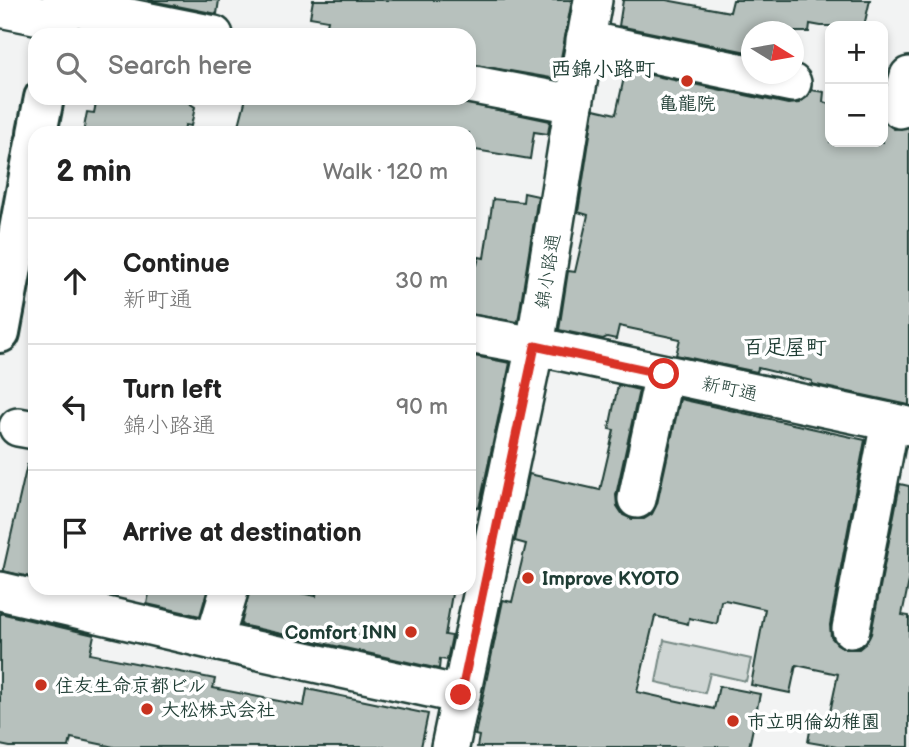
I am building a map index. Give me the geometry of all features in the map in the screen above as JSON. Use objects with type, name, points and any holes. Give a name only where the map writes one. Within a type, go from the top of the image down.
[{"type":"main road","points":[[38,126],[43,105]]},
{"type":"main road","points":[[0,333],[28,187]]},
{"type":"street","name":"錦小路通","points":[[450,747],[535,346],[593,0]]},
{"type":"street","points":[[0,8],[160,28]]},
{"type":"street","points":[[585,40],[741,72]]},
{"type":"street","points":[[476,85],[574,104]]},
{"type":"street","name":"新町通","points":[[476,335],[900,424]]},
{"type":"street","points":[[637,499],[664,374]]},
{"type":"street","points":[[850,629],[900,424]]},
{"type":"street","points":[[0,591],[461,695]]},
{"type":"street","points":[[214,641],[228,595]]},
{"type":"shaded area","points":[[664,640],[751,659],[746,681],[710,673],[705,693],[656,682]]},
{"type":"building","points":[[147,0],[219,0],[217,14]]},
{"type":"building","points":[[313,0],[572,0],[557,79],[476,65],[476,28],[326,28],[328,20],[310,17]]},
{"type":"building","points":[[623,0],[666,0],[730,12],[733,0],[870,0],[865,21],[825,21],[825,26],[810,24],[809,32],[804,32],[804,21],[741,21],[741,51],[619,26]]},
{"type":"building","points":[[613,67],[788,104],[799,103],[811,90],[824,92],[825,147],[888,147],[888,124],[894,129],[909,127],[909,405],[812,384],[812,381],[758,368],[757,372],[676,355],[680,339],[619,326],[616,339],[559,330],[568,271],[575,272],[588,215],[578,212],[594,109],[616,114],[625,73],[612,70]]},
{"type":"building","points":[[96,105],[195,107],[191,126],[84,126],[87,112],[94,113]]},
{"type":"building","points":[[244,105],[474,105],[550,121],[548,134],[534,132],[530,159],[476,150],[476,126],[239,126]]},
{"type":"building","points":[[524,193],[538,196],[518,322],[476,315],[476,265],[479,257],[484,258],[493,199],[523,202]]},
{"type":"building","points":[[476,356],[510,363],[479,508],[476,507]]},
{"type":"building","points":[[618,385],[639,390],[616,495],[617,506],[623,515],[632,519],[644,519],[652,514],[657,504],[680,399],[865,440],[830,625],[831,637],[846,649],[859,649],[871,634],[900,484],[909,486],[909,581],[902,615],[909,616],[909,747],[837,747],[808,742],[813,714],[829,717],[838,674],[796,665],[790,693],[751,685],[765,609],[725,600],[721,601],[717,624],[689,618],[688,624],[655,616],[637,692],[714,709],[719,686],[760,694],[749,747],[477,747],[479,736],[475,735],[503,600],[512,602],[526,544],[515,541],[529,474],[600,490],[614,430],[609,429]]},
{"type":"building","points":[[27,465],[28,465],[28,576],[3,571]]},
{"type":"building","points":[[149,595],[206,595],[200,616],[147,604]]},
{"type":"building","points":[[248,595],[452,595],[445,635],[452,636],[447,660],[440,659],[439,669],[241,625]]},
{"type":"building","points":[[0,613],[94,635],[90,654],[215,679],[213,688],[304,706],[307,689],[428,714],[421,747],[114,747],[71,738],[69,747],[0,745]]},
{"type":"place","name":"亀龍院","points":[[687,81]]},
{"type":"place","name":"Improve KYOTO","points":[[528,578]]},
{"type":"place","name":"Comfort INN","points":[[411,632]]},
{"type":"place","name":"住友生命京都ビル","points":[[41,685]]},
{"type":"place","name":"大松株式会社","points":[[147,709]]},
{"type":"place","name":"市立明倫幼稚園","points":[[733,721]]},
{"type":"district","name":"西錦小路町","points":[[603,69]]},
{"type":"district","name":"百足屋町","points":[[785,347]]},
{"type":"route","points":[[461,695],[535,346],[664,374]]}]
